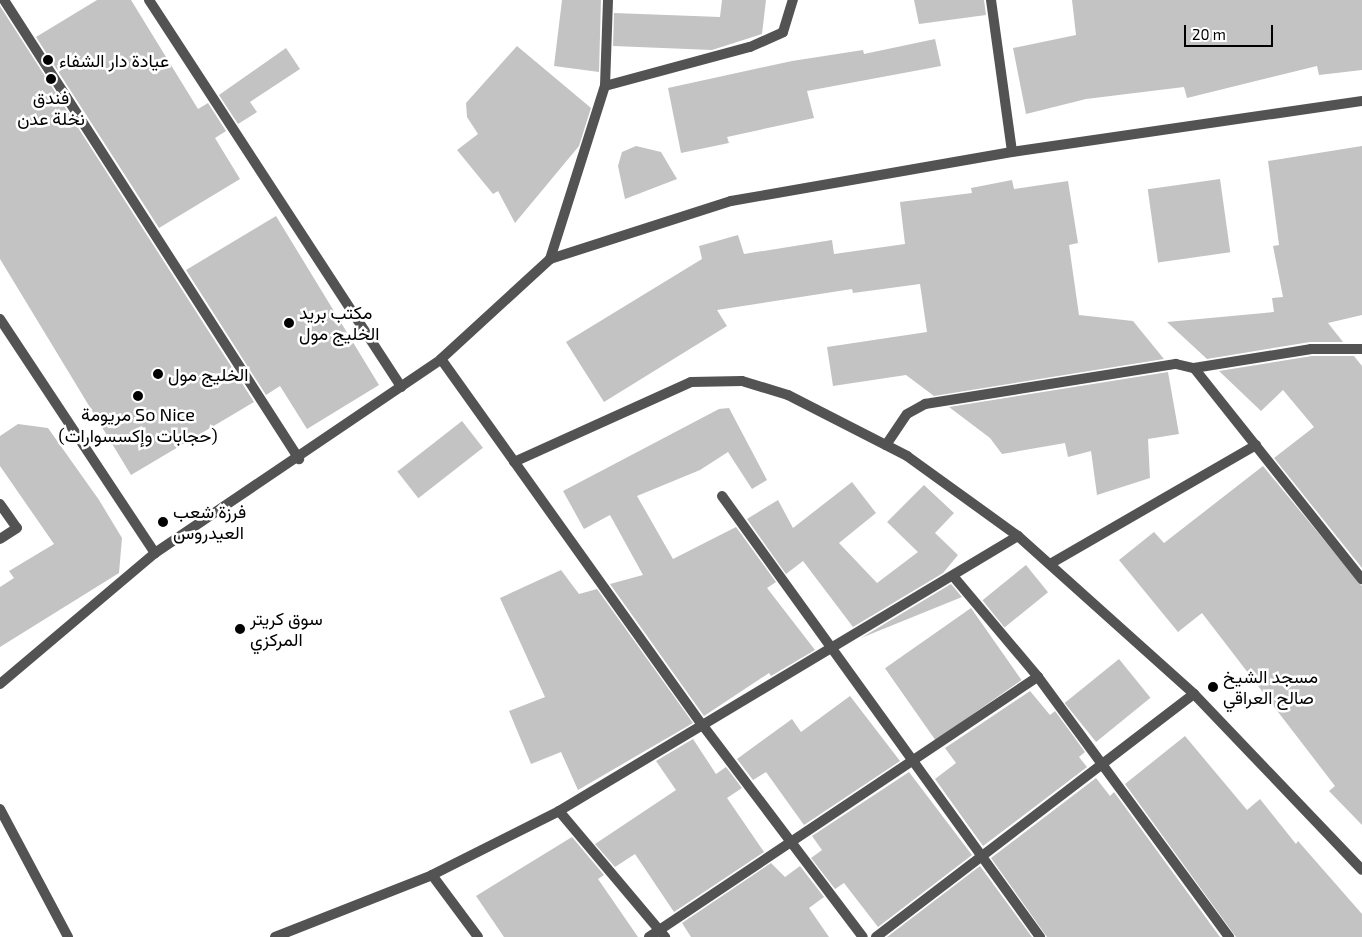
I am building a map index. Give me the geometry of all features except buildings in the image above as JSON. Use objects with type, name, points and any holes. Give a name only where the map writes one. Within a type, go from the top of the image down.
[{"type":"street","points":[[4,0],[298,459]]},
{"type":"street","points":[[149,0],[401,387]]},
{"type":"street","points":[[550,259],[605,86],[608,0]]},
{"type":"street","points":[[605,86],[750,47],[783,32],[793,0]]},
{"type":"street","points":[[991,0],[1012,152]]},
{"type":"street","points":[[0,684],[155,553],[298,459],[441,359],[550,259],[731,201],[1012,152],[1362,101]]},
{"type":"street","points":[[0,319],[155,553]]},
{"type":"street","points":[[886,445],[908,414],[925,404],[1176,364],[1194,368],[1311,348],[1362,349]]},
{"type":"street","points":[[441,359],[701,723],[863,937]]},
{"type":"street","points":[[1194,368],[1362,579]]},
{"type":"street","points":[[514,462],[691,382],[742,381],[788,395],[886,445],[1018,536],[1194,694],[1362,870]]},
{"type":"street","points":[[1050,564],[1256,445]]},
{"type":"street","points":[[722,496],[827,646],[1040,937]]},
{"type":"street","points":[[0,504],[17,528],[0,539]]},
{"type":"street","points":[[275,937],[432,875],[559,811],[827,646],[953,576],[1018,536]]},
{"type":"street","points":[[953,576],[1038,677],[1230,937]]},
{"type":"street","points":[[649,937],[662,933],[790,843],[1038,677]]},
{"type":"street","points":[[876,937],[1100,761],[1194,694]]},
{"type":"street","points":[[0,809],[68,937]]},
{"type":"street","points":[[559,811],[662,933]]},
{"type":"street","points":[[432,875],[478,937]]},
{"type":"place","name":"عيادة دار الشفاء","points":[[48,60]]},
{"type":"place","name":"فندق نخلة عدن","points":[[51,79]]},
{"type":"place","name":"مكتب بريد الخليج مول","points":[[289,323]]},
{"type":"place","name":"الخليج مول","points":[[158,374]]},
{"type":"place","name":"مريومة So Nice (حجابات وإكسسوارات)","points":[[138,396]]},
{"type":"place","name":"فرزة شعب العيدروس","points":[[163,522]]},
{"type":"place","name":"سوق كريتر المركزي","points":[[240,629]]},
{"type":"place","name":"مسجد الشيخ صالح العراقي","points":[[1213,687]]}]
